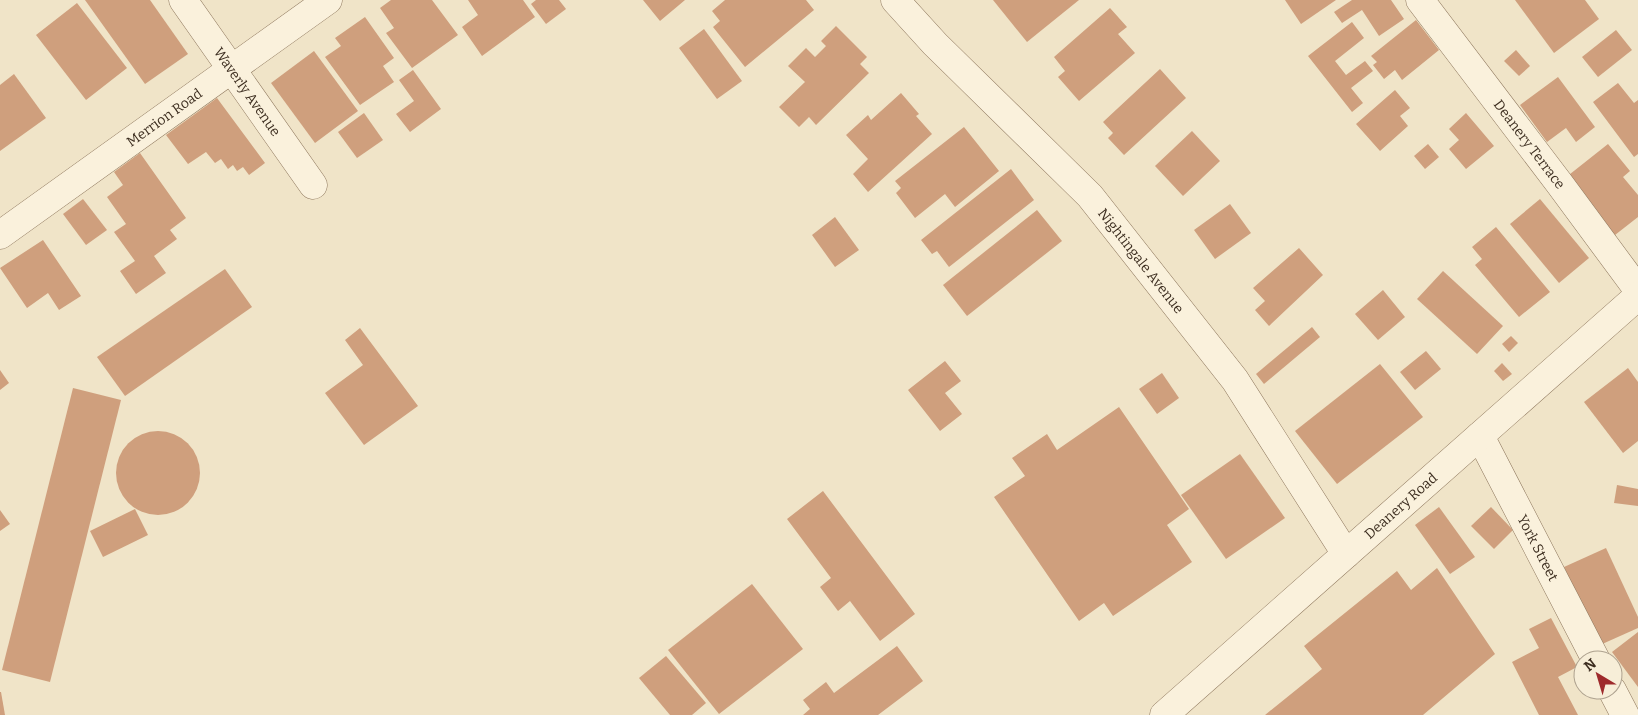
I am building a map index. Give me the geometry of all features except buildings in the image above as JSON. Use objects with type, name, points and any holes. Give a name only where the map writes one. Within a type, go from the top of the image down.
[{"type":"street","name":"Waverly Avenue","points":[[184,0],[313,184]]},
{"type":"street","name":"Merrion Road","points":[[0,235],[233,70],[328,0]]},
{"type":"street","name":"Nightingale Avenue","points":[[895,0],[935,44],[1090,196],[1235,380],[1346,554]]},
{"type":"street","name":"Deanery Terrace","points":[[1420,0],[1559,182],[1638,290]]},
{"type":"street","name":"Deanery Road","points":[[1175,711],[1346,554],[1638,296]]},
{"type":"street","name":"York Street","points":[[1480,436],[1591,650]]},
{"type":"street","points":[[1617,700],[1625,715]]}]
